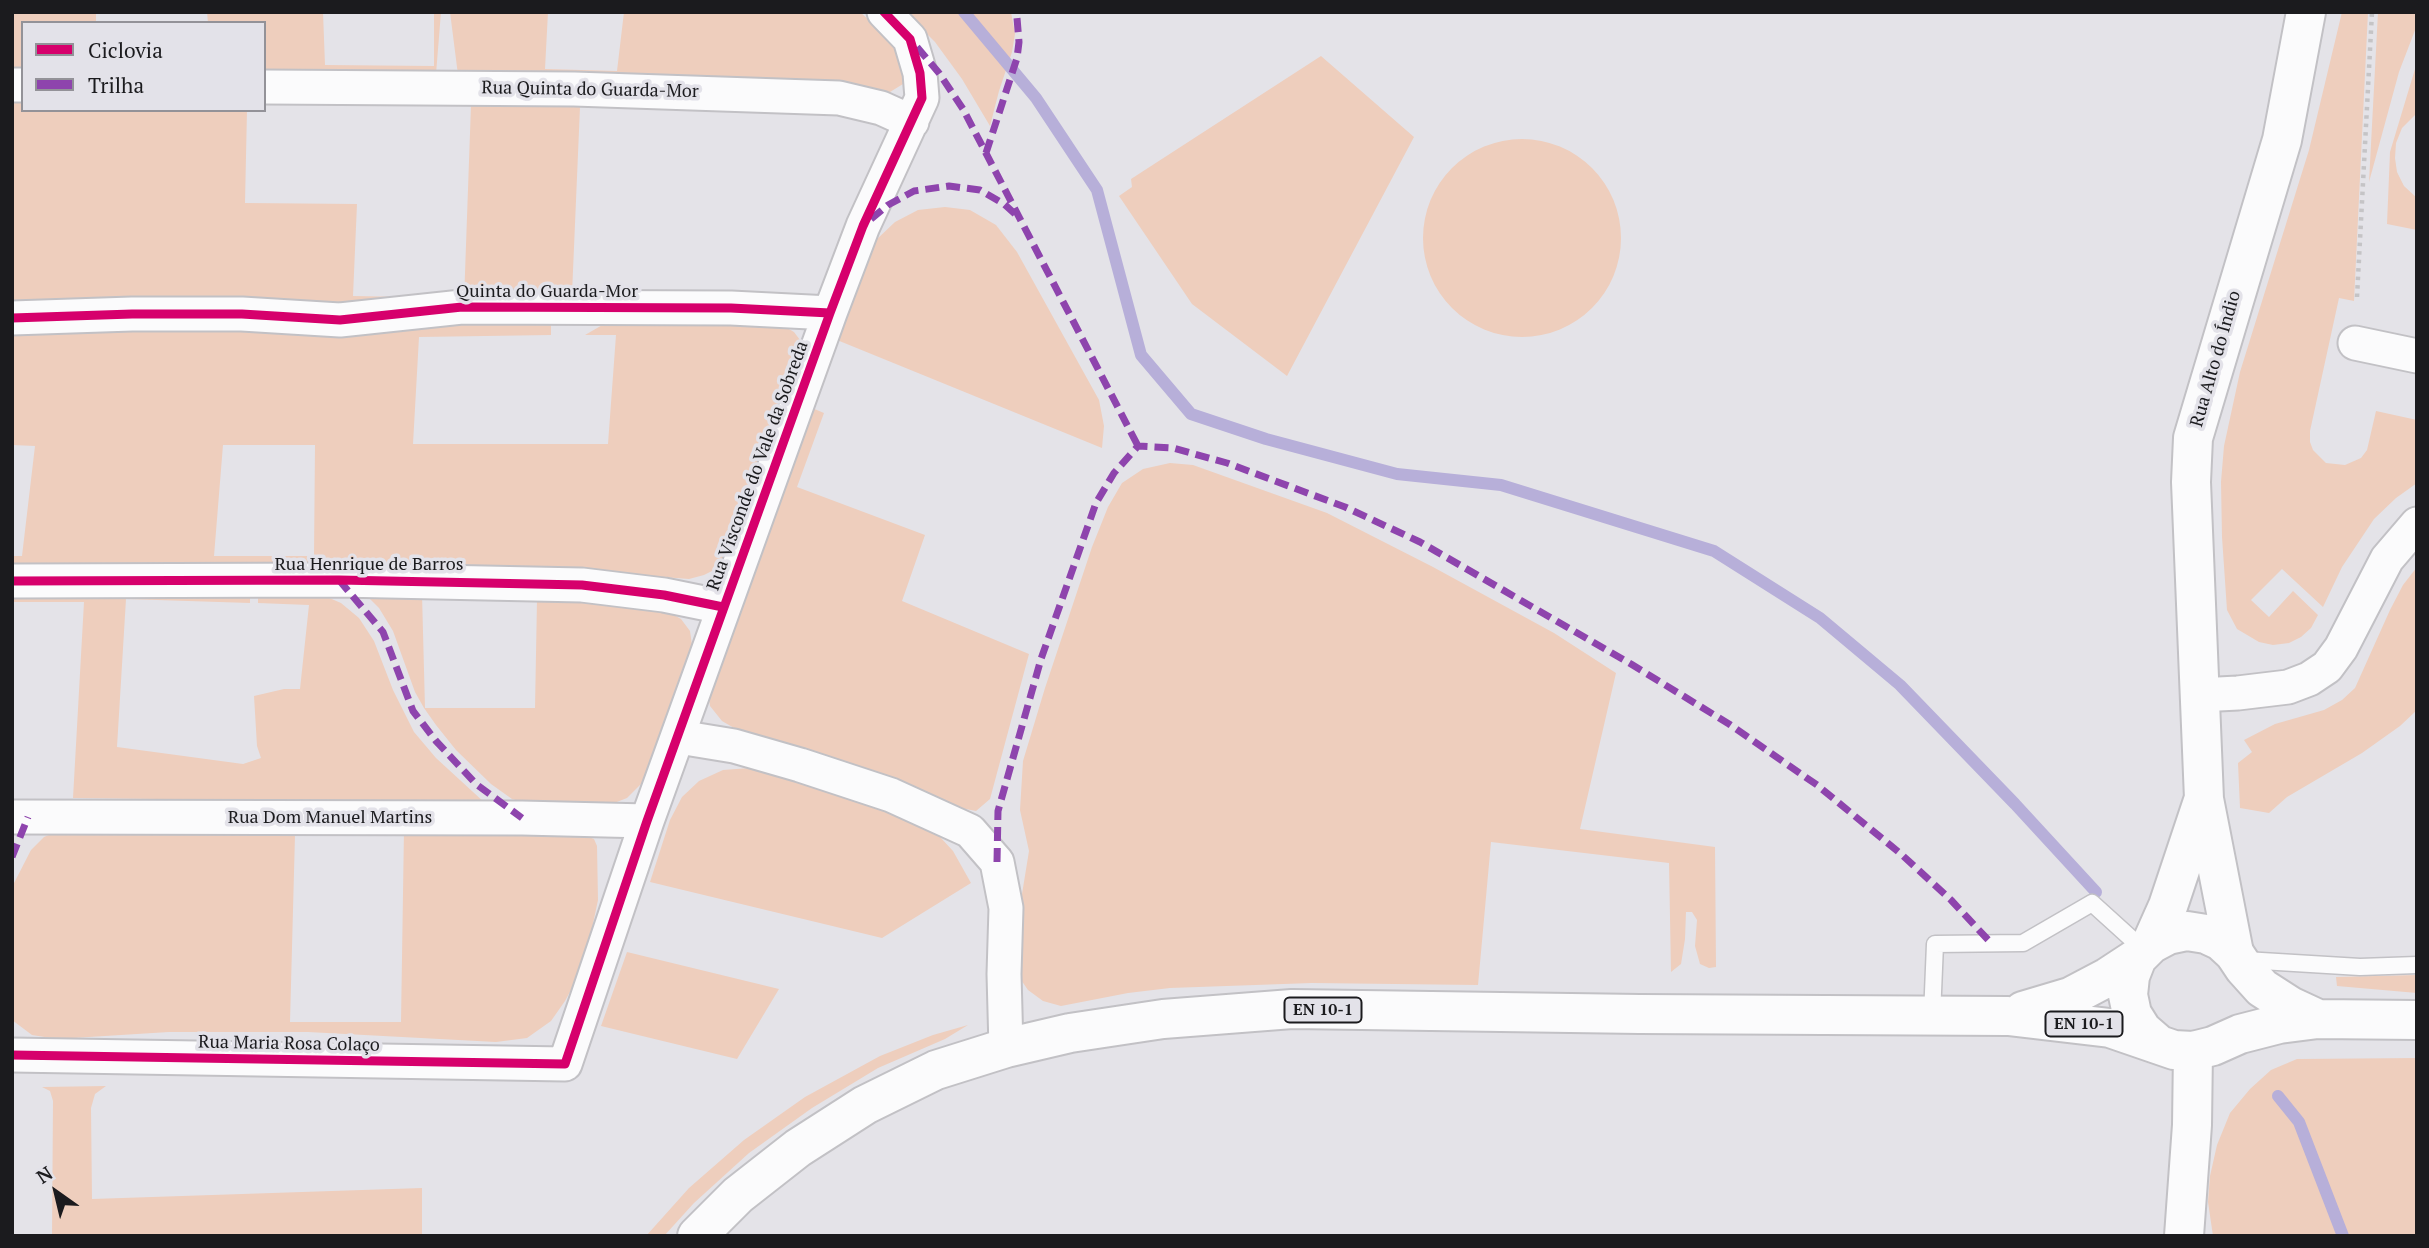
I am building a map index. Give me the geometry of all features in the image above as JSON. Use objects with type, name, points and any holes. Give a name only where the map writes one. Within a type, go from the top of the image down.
[{"type":"main road","name":"Rua Alto do Índio","points":[[2239,960],[2204,799],[2191,482],[2193,438],[2282,140],[2306,12]]},
{"type":"main road","name":"Rua Alto do Índio","points":[[2144,951],[2168,906],[2204,799]]},
{"type":"main road","points":[[2318,1019],[2290,1006],[2262,988],[2221,941],[2206,934],[2187,931],[2168,935],[2144,951],[2130,976],[2128,995],[2132,1014],[2142,1030],[2157,1043],[2174,1050],[2203,1049],[2240,1034],[2279,1024],[2318,1019],[2417,1020]]},
{"type":"main road","name":"EN 10-1","points":[[2008,1016],[2070,997],[2108,977],[2144,951]]},
{"type":"main road","points":[[2203,1049],[2229,1035],[2241,1020],[2247,1002],[2248,985],[2239,960]]},
{"type":"main road","name":"EN 10-1","points":[[697,1236],[738,1195],[798,1148],[864,1105],[936,1070],[1006,1048],[1070,1033],[1163,1019],[1292,1009],[2008,1016],[2110,1028],[2157,1043]]},
{"type":"main road","points":[[2184,1236],[2192,1125],[2203,1049]]},
{"type":"street","name":"Rua Visconde do Vale da Sobreda","points":[[565,1065],[647,821],[830,313],[863,226],[922,98],[920,73],[910,39],[884,12]]},
{"type":"street","name":"Rua Quinta do Guarda-Mor","points":[[266,87],[600,90],[839,98],[881,108],[912,122]]},
{"type":"street","name":"Quinta do Guarda-Mor","points":[[12,318],[215,314],[340,320],[462,307],[731,309],[830,313]]},
{"type":"street","points":[[2355,343],[2417,356]]},
{"type":"street","points":[[2199,695],[2288,687],[2309,679],[2328,667],[2342,648],[2372,584],[2387,559],[2417,524]]},
{"type":"street","name":"Rua Henrique de Barros","points":[[12,581],[339,580],[582,585],[664,595],[723,607]]},
{"type":"street","points":[[678,737],[734,746],[891,794],[970,831],[998,862],[1006,908],[1006,1048]]},
{"type":"street","name":"Rua Dom Manuel Martins","points":[[12,817],[522,818],[647,821]]},
{"type":"street","name":"Rua Maria Rosa Colaço","points":[[12,1055],[565,1065]]},
{"type":"lane","points":[[1932,1016],[1935,944],[2023,943],[2092,903],[2144,951]]},
{"type":"lane","points":[[2239,960],[2360,967],[2417,965]]},
{"type":"path","points":[[2357,297],[2372,12]]},
{"type":"shaded area","points":[[12,12],[96,12],[96,21],[21,21],[21,76],[12,76]]},
{"type":"shaded area","points":[[207,12],[323,12],[325,65],[434,66],[434,12],[441,12],[436,74],[266,79],[266,21],[208,21]]},
{"type":"shaded area","points":[[450,12],[548,12],[545,69],[617,71],[624,12],[860,12],[891,40],[902,56],[906,71],[903,84],[890,92],[458,75]]},
{"type":"shaded area","points":[[905,12],[1011,12],[1015,34],[1012,52],[990,126],[962,79],[935,42]]},
{"type":"shaded area","points":[[2342,12],[2368,12],[2354,301],[2339,298],[2310,431],[2310,442],[2313,450],[2326,463],[2345,465],[2361,458],[2367,450],[2376,411],[2417,420],[2417,483],[2374,519],[2342,567],[2323,607],[2282,569],[2251,600],[2269,617],[2293,591],[2318,615],[2311,628],[2301,637],[2289,643],[2273,645],[2259,642],[2237,629],[2227,610],[2222,537],[2221,482],[2224,446],[2240,372],[2309,150]]},
{"type":"shaded area","points":[[2378,12],[2417,12],[2417,25],[2399,72],[2369,182]]},
{"type":"shaded area","points":[[1321,56],[1414,137],[1287,376],[1192,304],[1119,196],[1132,187],[1131,179]]},
{"type":"shaded area","points":[[2415,69],[2417,113],[2402,128],[2396,143],[2395,158],[2397,172],[2404,186],[2417,198],[2417,230],[2387,224],[2390,152]]},
{"type":"shaded area","points":[[12,93],[21,93],[21,112],[247,112],[245,203],[357,204],[353,296],[408,297],[380,307],[128,296],[12,312]]},
{"type":"shaded area","points":[[471,105],[580,107],[572,294],[464,301]]},
{"type":"shaded area","points":[[1522,139],[1560,147],[1592,168],[1613,200],[1621,238],[1613,276],[1592,308],[1560,329],[1522,337],[1484,329],[1452,308],[1431,276],[1423,238],[1431,200],[1452,168],[1484,147]]},
{"type":"shaded area","points":[[945,207],[970,210],[996,225],[1017,252],[1099,400],[1104,426],[1102,448],[837,340],[876,240],[895,222],[918,210]]},
{"type":"shaded area","points":[[611,320],[782,325],[794,332],[800,340],[802,350],[725,558],[716,569],[689,579],[597,572],[12,571],[12,556],[22,556],[35,446],[12,445],[12,327],[403,322],[551,324],[551,335],[419,337],[413,444],[608,444],[616,335],[585,335]],"holes":[[[223,445],[315,445],[314,556],[214,556]]]},
{"type":"shaded area","points":[[812,408],[824,413],[797,487],[925,535],[902,601],[1029,654],[990,799],[976,811],[956,807],[914,787],[826,755],[741,732],[722,721],[710,706],[708,692]]},
{"type":"shaded area","points":[[1170,463],[1193,465],[1327,513],[1554,633],[1616,673],[1580,829],[1715,847],[1716,967],[1709,968],[1700,964],[1695,946],[1697,920],[1692,912],[1686,912],[1681,964],[1671,972],[1669,863],[1491,842],[1478,985],[1312,983],[1170,988],[1061,1006],[1043,1001],[1028,990],[1019,977],[1016,931],[1029,851],[1020,810],[1023,761],[1092,547],[1108,507],[1122,483],[1143,469]]},
{"type":"shaded area","points":[[2417,567],[2417,710],[2400,726],[2362,753],[2287,797],[2269,813],[2240,808],[2238,763],[2252,752],[2244,740],[2275,724],[2324,710],[2342,700],[2355,688],[2390,610],[2403,585]]},
{"type":"shaded area","points":[[250,589],[250,603],[126,599],[117,747],[243,764],[261,758],[257,746],[254,696],[284,689],[300,689],[309,605],[258,603],[258,589],[320,594],[341,603],[359,618],[374,641],[393,690],[414,732],[436,758],[485,803],[73,798],[84,602],[12,602],[12,590]]},
{"type":"shaded area","points":[[363,592],[422,594],[425,708],[535,708],[537,600],[647,607],[667,611],[681,619],[690,631],[692,645],[689,663],[643,782],[627,798],[604,807],[540,807],[512,799],[491,784],[456,750],[436,725],[424,708],[415,692],[393,631],[379,608]]},
{"type":"shaded area","points":[[750,768],[810,781],[929,825],[953,851],[971,883],[882,938],[650,882],[670,820],[682,797],[699,781],[723,770]]},
{"type":"shaded area","points":[[381,828],[380,835],[295,835],[290,1022],[401,1022],[404,829],[586,836],[594,839],[597,846],[598,900],[590,938],[581,972],[551,1021],[527,1038],[496,1042],[308,1032],[169,1032],[57,1039],[32,1035],[12,1020],[12,887],[31,850],[44,837],[60,830]]},
{"type":"shaded area","points":[[627,952],[779,989],[737,1059],[601,1026]]},
{"type":"shaded area","points":[[2417,975],[2417,993],[2337,986],[2336,977]]},
{"type":"shaded area","points":[[968,1025],[945,1039],[878,1068],[812,1108],[749,1153],[694,1203],[664,1236],[646,1236],[689,1188],[744,1140],[805,1097],[880,1056],[933,1035]]},
{"type":"shaded area","points":[[2417,1058],[2417,1236],[2213,1236],[2208,1202],[2217,1145],[2230,1113],[2271,1070],[2297,1059]]},
{"type":"shaded area","points":[[106,1086],[95,1094],[91,1108],[92,1199],[422,1188],[422,1236],[52,1236],[53,1101],[50,1091],[42,1087]]},
{"type":"waterway","points":[[964,12],[1036,98],[1097,190],[1141,355],[1191,414],[1266,439],[1397,474],[1501,485],[1714,551],[1820,618],[1900,685],[2096,892]]},
{"type":"waterway","points":[[2278,1096],[2299,1122],[2343,1236]]},
{"type":"marked path","points":[[986,153],[1017,58],[1019,42],[1015,12]]},
{"type":"marked path","points":[[917,47],[939,73],[963,109],[1138,446]]},
{"type":"marked path","points":[[871,219],[888,205],[914,191],[949,186],[980,190],[1015,214]]},
{"type":"marked path","points":[[997,862],[998,811],[1041,659],[1096,503],[1114,473],[1138,446],[1173,448],[1227,463],[1345,507],[1420,542],[1631,664],[1729,724],[1817,785],[1901,854],[1951,900],[1992,944]]},
{"type":"marked path","points":[[339,580],[383,632],[413,711],[436,741],[476,784],[522,818]]},
{"type":"marked path","points":[[12,857],[28,817]]},
{"type":"cycle path","points":[[12,1055],[565,1064],[647,821],[830,313],[863,226],[922,98],[920,73],[910,39],[884,12]]},
{"type":"cycle path","points":[[12,318],[242,314],[340,320],[462,307],[731,308],[830,313]]},
{"type":"cycle path","points":[[12,581],[339,580],[582,585],[664,595],[723,607]]}]
